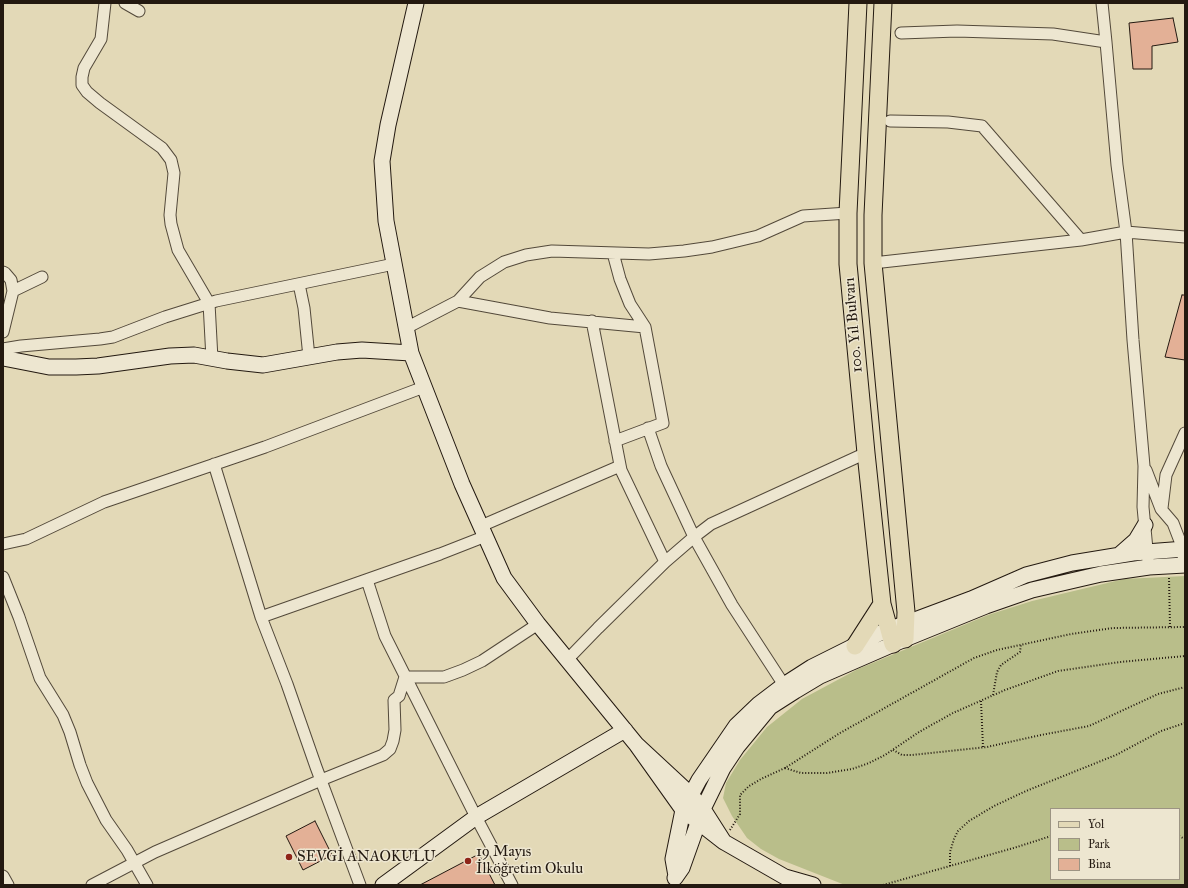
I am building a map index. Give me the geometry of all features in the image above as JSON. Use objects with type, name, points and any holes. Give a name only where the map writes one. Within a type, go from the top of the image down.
[{"type":"main road","name":"100. Yıl Bulvarı","points":[[858,3],[848,213],[848,264],[882,604],[898,634]]},
{"type":"main road","name":"100. Yıl Bulvarı","points":[[883,3],[873,215],[873,263],[905,604],[898,634]]},
{"type":"main road","points":[[855,646],[882,604]]},
{"type":"street","points":[[105,3],[104,24],[100,39],[84,68],[82,85],[87,92],[100,103],[162,148],[171,160],[174,173],[170,215],[174,239],[178,250],[209,303],[212,358]]},
{"type":"street","points":[[125,3],[140,11]]},
{"type":"street","points":[[416,3],[388,125],[382,161],[386,221],[411,353],[462,484],[504,578],[538,624],[636,744],[683,810],[701,816]]},
{"type":"street","points":[[1102,3],[1117,165],[1126,232],[1133,340],[1144,466],[1143,507],[1149,567]]},
{"type":"street","points":[[901,33],[957,31],[1053,34],[1106,42]]},
{"type":"street","points":[[890,121],[948,122],[982,126],[1081,240]]},
{"type":"street","points":[[406,328],[458,301],[480,277],[504,262],[526,255],[552,251],[649,254],[684,251],[712,247],[758,236],[803,216],[848,213]]},
{"type":"street","points":[[873,263],[1081,240],[1126,232],[1185,237]]},
{"type":"street","points":[[613,252],[620,279],[630,304],[644,327],[663,423],[615,441]]},
{"type":"street","points":[[3,349],[100,339],[114,336],[164,317],[209,303],[394,264]]},
{"type":"street","points":[[3,272],[11,280],[13,291],[3,332]]},
{"type":"street","points":[[13,291],[42,277]]},
{"type":"street","points":[[299,284],[304,308],[309,357]]},
{"type":"street","points":[[458,301],[550,318],[644,327]]},
{"type":"street","points":[[592,321],[621,470],[665,562]]},
{"type":"street","points":[[3,358],[49,366],[76,367],[98,366],[170,356],[194,355],[263,365],[337,352],[362,350],[411,353]]},
{"type":"street","points":[[3,544],[26,539],[104,502],[265,447],[424,387]]},
{"type":"street","points":[[648,428],[661,466],[694,537],[732,605],[784,685]]},
{"type":"street","points":[[1161,510],[1166,475],[1185,433]]},
{"type":"street","points":[[567,660],[665,562],[711,524],[866,453]]},
{"type":"street","points":[[214,464],[261,617],[360,885]]},
{"type":"street","points":[[261,617],[440,554],[483,531],[620,466]]},
{"type":"street","points":[[674,880],[673,859],[683,810],[699,780],[736,726],[784,685],[812,667],[855,646],[898,634],[1032,590],[1101,574],[1149,567],[1184,565],[1184,549],[1173,523],[1161,510],[1144,466]]},
{"type":"street","points":[[1119,556],[1136,540],[1145,524]]},
{"type":"street","points":[[674,880],[682,868],[701,816],[723,768],[737,746],[770,707],[820,676],[898,634],[971,599],[1026,575],[1072,563],[1148,552],[1184,549]]},
{"type":"street","points":[[3,577],[19,617],[40,678],[64,715],[87,783],[106,820],[127,850],[147,885]]},
{"type":"street","points":[[367,580],[385,636],[512,885]]},
{"type":"street","points":[[405,677],[444,677],[463,670],[482,661],[538,624]]},
{"type":"street","points":[[92,885],[155,852],[321,780],[384,755],[390,749],[393,741],[395,730],[394,700],[398,696],[405,677]]},
{"type":"street","points":[[384,885],[476,817],[625,730]]},
{"type":"street","points":[[636,744],[691,795],[701,816],[724,842],[785,877],[813,885]]},
{"type":"street","points":[[3,876],[8,885]]},
{"type":"path","points":[[1168,566],[1170,627]]},
{"type":"path","points":[[724,842],[740,814],[740,796],[749,786],[785,768],[840,733],[974,658],[1021,644],[1071,634],[1113,628],[1185,626]]},
{"type":"path","points":[[993,695],[997,672],[1001,665],[1020,652],[1021,644]]},
{"type":"path","points":[[785,768],[802,773],[827,773],[852,769],[869,763],[893,750],[919,732],[952,713],[993,695],[1058,671],[1120,662],[1185,656]]},
{"type":"path","points":[[893,750],[902,755],[912,755],[983,747],[1089,726],[1158,694],[1185,687]]},
{"type":"path","points":[[981,700],[983,747]]},
{"type":"path","points":[[950,866],[950,852],[954,839],[958,831],[969,821],[994,806],[1026,791],[1116,755],[1161,731],[1185,723]]},
{"type":"path","points":[[883,885],[889,882],[1017,847],[1050,836]]},
{"type":"green space","points":[[1185,576],[1185,885],[845,885],[779,859],[761,849],[747,838],[732,816],[723,798],[726,783],[740,760],[767,727],[802,699],[858,669],[988,615],[1032,601],[1124,579]]},
{"type":"building","points":[[1173,18],[1178,42],[1152,46],[1152,69],[1133,69],[1129,23]]},
{"type":"building","points":[[1182,295],[1185,295],[1185,360],[1165,357]]},
{"type":"building","points":[[315,821],[332,855],[303,870],[286,836]]},
{"type":"building","points":[[479,854],[495,885],[420,885]]},
{"type":"place","name":"SEVGİ ANAOKULU","points":[[289,857]]},
{"type":"place","name":"19 Mayıs İlköğretim Okulu","points":[[468,861]]}]
